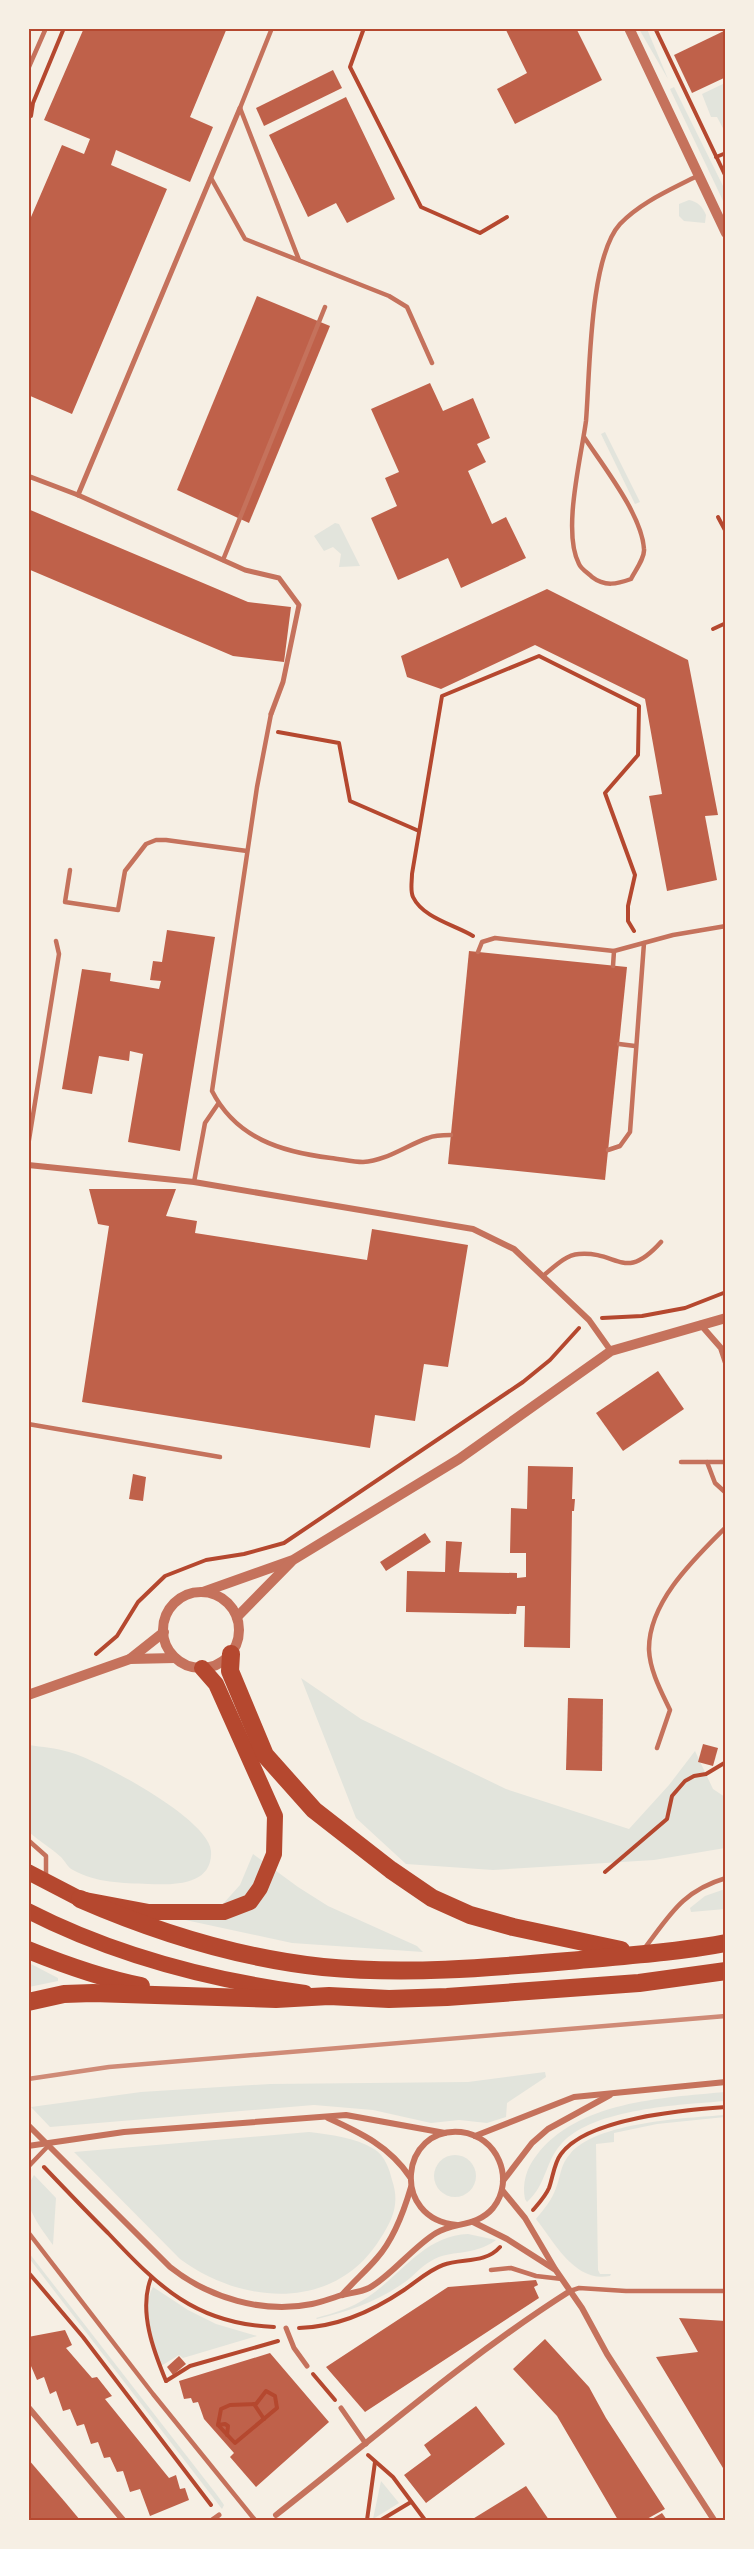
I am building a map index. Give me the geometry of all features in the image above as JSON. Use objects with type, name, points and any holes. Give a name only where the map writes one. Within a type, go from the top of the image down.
[{"type":"highway","points":[[231,1654],[230,1671],[265,1755],[314,1810],[391,1870],[432,1898],[470,1915],[513,1927],[640,1954]]},
{"type":"highway","points":[[80,1899],[149,1912],[224,1912],[250,1902],[260,1888],[274,1854],[275,1816],[216,1684],[202,1668]]},
{"type":"highway","points":[[28,1872],[80,1899],[175,1937],[276,1961],[324,1967],[448,1969],[640,1954],[726,1943]]},
{"type":"highway","points":[[28,1911],[103,1943],[157,1962],[223,1979],[329,1996]]},
{"type":"highway","points":[[28,1950],[71,1968],[112,1980],[220,1998]]},
{"type":"highway","points":[[28,2002],[64,1994],[93,1993],[276,1999],[329,1996],[389,1999],[507,1994],[639,1983],[726,1971]]},
{"type":"street","points":[[629,28],[697,176],[726,233]]},
{"type":"street","points":[[78,495],[240,108]]},
{"type":"street","points":[[28,476],[78,495],[244,570],[279,578],[299,605],[283,682],[271,714]]},
{"type":"street","points":[[28,1165],[194,1182],[473,1229],[514,1248],[589,1320],[611,1352]]},
{"type":"street","points":[[203,1592],[224,1600],[237,1617],[239,1630],[237,1643],[231,1654],[218,1664],[202,1668],[193,1667],[175,1658],[169,1650],[164,1632],[165,1620],[179,1599],[293,1560],[459,1459],[611,1352],[726,1317]]},
{"type":"street","points":[[700,1324],[721,1348],[726,1363]]},
{"type":"street","points":[[237,1617],[293,1560]]},
{"type":"street","points":[[130,1659],[164,1632]]},
{"type":"street","points":[[28,1695],[130,1659],[175,1658]]},
{"type":"street","points":[[475,2136],[574,2097],[726,2082]]},
{"type":"street","points":[[503,2181],[532,2143],[548,2129],[612,2093]]},
{"type":"street","points":[[28,2125],[102,2199],[171,2268],[187,2281],[224,2297],[272,2307],[313,2304],[368,2288],[437,2232],[473,2222],[493,2207],[502,2190],[503,2181],[498,2157],[488,2145],[475,2136],[346,2115],[124,2132],[53,2141],[28,2146]]},
{"type":"street","points":[[327,2118],[364,2134],[387,2149],[410,2177]]},
{"type":"street","points":[[446,2133],[432,2139],[421,2149],[413,2162],[411,2187],[418,2204],[431,2217],[457,2225]]},
{"type":"street","points":[[341,2295],[378,2258],[394,2232],[411,2187]]},
{"type":"street","points":[[502,2190],[525,2218],[555,2269],[582,2308],[607,2354],[714,2520]]},
{"type":"street","points":[[473,2222],[507,2239],[555,2269]]},
{"type":"street","points":[[276,2515],[520,2322],[570,2290]]},
{"type":"street","points":[[286,2328],[294,2348],[307,2366]]},
{"type":"street","points":[[28,2407],[123,2520]]},
{"type":"street","points":[[341,2408],[364,2446]]},
{"type":"street","points":[[212,2520],[219,2515]]},
{"type":"lane","points":[[28,69],[45,28]]},
{"type":"lane","points":[[272,28],[240,108],[299,260]]},
{"type":"lane","points":[[584,437],[622,494],[639,529],[645,551],[632,579],[616,585],[598,582],[579,567],[572,544],[572,520],[584,437],[593,324],[605,250],[618,227],[637,208],[697,176]]},
{"type":"lane","points":[[211,178],[245,239],[389,296],[407,307],[432,363]]},
{"type":"lane","points":[[223,560],[325,307]]},
{"type":"lane","points":[[271,714],[247,851],[212,1091],[218,1104],[238,1125],[259,1140],[315,1156],[363,1162],[383,1157],[431,1137],[451,1134]]},
{"type":"lane","points":[[70,870],[64,902],[118,910],[125,871],[146,844],[156,840],[166,840],[247,851]]},
{"type":"lane","points":[[478,952],[482,942],[495,938],[614,951],[726,926]]},
{"type":"lane","points":[[28,1146],[60,954],[56,941]]},
{"type":"lane","points":[[608,1150],[620,1146],[630,1132],[644,944]]},
{"type":"lane","points":[[613,966],[614,951]]},
{"type":"lane","points":[[619,1044],[635,1046]]},
{"type":"lane","points":[[194,1182],[205,1123],[218,1104]]},
{"type":"lane","points":[[543,1276],[561,1260],[579,1254],[622,1264],[637,1263],[661,1242]]},
{"type":"lane","points":[[28,1424],[220,1457]]},
{"type":"lane","points":[[681,1462],[726,1462]]},
{"type":"lane","points":[[707,1462],[715,1483],[726,1493]]},
{"type":"lane","points":[[657,1748],[670,1710],[654,1674],[649,1648],[656,1617],[681,1575],[726,1527]]},
{"type":"lane","points":[[28,1840],[46,1856],[46,1882]]},
{"type":"lane","points":[[640,1954],[678,1904],[704,1884],[726,1878]]},
{"type":"lane","points":[[28,2167],[53,2141]]},
{"type":"lane","points":[[28,2232],[153,2394],[255,2520]]},
{"type":"lane","points":[[491,2270],[511,2268],[536,2276],[562,2279]]},
{"type":"lane","points":[[570,2290],[579,2288],[626,2291],[726,2291]]},
{"type":"path","points":[[31,116],[33,103],[64,28]]},
{"type":"path","points":[[364,28],[350,67],[421,207],[480,233],[507,217]]},
{"type":"path","points":[[655,28],[726,177]]},
{"type":"path","points":[[716,158],[726,153]]},
{"type":"path","points":[[718,517],[726,532]]},
{"type":"path","points":[[713,629],[726,623]]},
{"type":"path","points":[[482,942],[420,907],[412,896],[412,874],[442,696],[539,656],[639,706],[638,755],[605,793],[635,875],[628,906],[628,921],[632,932]]},
{"type":"path","points":[[268,730],[339,743],[350,801],[419,831]]},
{"type":"path","points":[[626,934],[644,929]]},
{"type":"path","points":[[92,1658],[117,1636],[138,1602],[165,1576],[206,1560],[244,1554],[284,1543],[523,1382],[550,1360],[589,1320],[610,1316],[642,1316],[685,1308],[726,1292]]},
{"type":"path","points":[[605,1872],[667,1819],[672,1796],[685,1781],[694,1776],[706,1774],[726,1762]]},
{"type":"path","points":[[525,2218],[548,2190],[559,2156],[574,2141],[590,2133],[637,2118],[685,2109],[726,2107]]},
{"type":"path","points":[[36,2159],[151,2278],[172,2295],[219,2317],[242,2324],[286,2328],[338,2322],[383,2304],[442,2265],[491,2255],[507,2239]]},
{"type":"path","points":[[28,2272],[83,2337],[219,2515]]},
{"type":"path","points":[[151,2278],[146,2308],[154,2354],[160,2372],[166,2381]]},
{"type":"path","points":[[153,2394],[166,2381],[189,2366],[290,2338]]},
{"type":"path","points":[[307,2366],[341,2408]]},
{"type":"path","points":[[266,2391],[275,2396],[277,2408],[264,2419],[235,2443],[218,2425],[218,2416],[223,2407],[254,2404],[266,2391]]},
{"type":"path","points":[[254,2404],[264,2419]]},
{"type":"path","points":[[218,2425],[228,2426],[226,2435]]},
{"type":"path","points":[[364,2446],[375,2461],[393,2477],[425,2520]]},
{"type":"path","points":[[367,2520],[375,2461]]},
{"type":"path","points":[[381,2520],[411,2502]]},
{"type":"shaded area","points":[[639,29],[647,29],[668,79]]},
{"type":"shaded area","points":[[725,83],[725,132],[717,117],[711,117],[702,94]]},
{"type":"shaded area","points":[[674,87],[725,190],[725,205],[670,89]]},
{"type":"shaded area","points":[[689,200],[697,203],[703,209],[706,215],[705,223],[684,221],[679,216],[679,204]]},
{"type":"shaded area","points":[[605,432],[640,502],[635,504],[601,434]]},
{"type":"shaded area","points":[[335,523],[339,524],[360,566],[339,567],[341,554],[333,547],[324,551],[314,536]]},
{"type":"shaded area","points":[[301,1678],[361,1719],[506,1789],[629,1829],[669,1785],[695,1751],[713,1789],[725,1797],[725,1848],[654,1860],[493,1870],[406,1864],[356,1818]]},
{"type":"shaded area","points":[[29,1745],[84,1757],[127,1778],[173,1808],[206,1838],[211,1851],[210,1863],[205,1871],[189,1881],[158,1884],[100,1880],[71,1869],[61,1857],[29,1832]]},
{"type":"shaded area","points":[[253,1854],[328,1906],[417,1946],[423,1952],[292,1943],[176,1918],[222,1905],[240,1885]]},
{"type":"shaded area","points":[[725,1889],[725,1909],[691,1912],[690,1908],[705,1896]]},
{"type":"shaded area","points":[[29,1963],[58,1978],[58,1981],[29,1987]]},
{"type":"shaded area","points":[[545,2072],[546,2077],[507,2103],[506,2117],[487,2123],[459,2120],[431,2123],[373,2110],[314,2105],[50,2127],[31,2107],[141,2092],[270,2084],[468,2082]]},
{"type":"shaded area","points":[[725,2092],[725,2101],[639,2110],[595,2122],[577,2131],[556,2150],[539,2188],[527,2202],[525,2199],[527,2171],[536,2156],[553,2138],[574,2124],[597,2113],[648,2100]]},
{"type":"shaded area","points":[[725,2115],[725,2117],[657,2124],[614,2133],[614,2142],[596,2144],[598,2270],[600,2274],[611,2274],[610,2276],[598,2277],[576,2267],[536,2219],[558,2184],[562,2166],[570,2154],[583,2143],[620,2128],[666,2120]]},
{"type":"shaded area","points":[[309,2132],[351,2139],[378,2152],[389,2171],[394,2188],[395,2204],[392,2218],[385,2232],[361,2263],[338,2279],[313,2290],[286,2294],[259,2292],[231,2286],[180,2259],[74,2152]]},
{"type":"shaded area","points":[[455,2155],[470,2161],[476,2176],[470,2191],[455,2197],[440,2191],[434,2176],[440,2161]]},
{"type":"shaded area","points":[[34,2175],[56,2198],[53,2245],[36,2221],[29,2203],[29,2184]]},
{"type":"shaded area","points":[[468,2234],[496,2240],[479,2249],[438,2257],[427,2263],[406,2282],[372,2301],[350,2310],[316,2318],[343,2310],[362,2301],[414,2258],[439,2241]]},
{"type":"shaded area","points":[[29,2253],[217,2495],[224,2505],[222,2509],[29,2258]]},
{"type":"shaded area","points":[[153,2287],[188,2310],[216,2324],[257,2336],[183,2358],[179,2355],[161,2366],[148,2315],[149,2296]]},
{"type":"shaded area","points":[[381,2481],[399,2503],[373,2519]]},
{"type":"building","points":[[84,28],[227,28],[190,117],[213,127],[190,182],[116,150],[111,165],[167,189],[72,414],[28,395],[28,224],[62,145],[84,154],[90,139],[44,120]]},
{"type":"building","points":[[505,28],[576,28],[602,80],[515,124],[497,89],[527,73]]},
{"type":"building","points":[[726,30],[726,77],[692,93],[674,55]]},
{"type":"building","points":[[333,70],[342,88],[264,126],[256,108]]},
{"type":"building","points":[[346,97],[395,199],[347,223],[336,203],[308,217],[269,135]]},
{"type":"building","points":[[257,296],[330,326],[249,523],[177,490]]},
{"type":"building","points":[[430,383],[443,411],[473,398],[490,438],[477,444],[486,462],[468,471],[492,524],[506,517],[526,558],[461,588],[448,558],[398,580],[371,518],[397,506],[385,478],[399,472],[371,409]]},
{"type":"building","points":[[28,509],[248,602],[291,607],[284,662],[233,656],[28,569]]},
{"type":"building","points":[[547,589],[688,660],[718,815],[705,816],[717,880],[667,891],[649,796],[662,794],[645,699],[535,645],[441,689],[407,677],[401,656]]},
{"type":"building","points":[[167,930],[215,937],[180,1151],[128,1142],[143,1054],[130,1051],[129,1061],[99,1056],[92,1094],[62,1089],[82,969],[111,973],[110,981],[159,989],[161,981],[150,980],[153,961],[162,962]]},
{"type":"building","points":[[469,951],[627,967],[605,1180],[448,1164]]},
{"type":"building","points":[[89,1189],[176,1189],[166,1216],[197,1221],[195,1233],[367,1260],[372,1229],[468,1245],[448,1367],[424,1364],[415,1421],[375,1415],[370,1448],[82,1402],[109,1226],[98,1224]]},
{"type":"building","points":[[658,1371],[684,1409],[623,1451],[596,1413]]},
{"type":"building","points":[[528,1466],[573,1467],[572,1499],[575,1499],[574,1511],[572,1511],[570,1648],[524,1647],[525,1606],[517,1606],[516,1614],[406,1612],[407,1571],[445,1572],[446,1541],[462,1542],[459,1572],[517,1573],[517,1578],[526,1577],[526,1553],[510,1553],[511,1508],[527,1509]]},
{"type":"building","points":[[133,1474],[146,1477],[143,1501],[129,1499]]},
{"type":"building","points":[[425,1533],[431,1542],[386,1571],[380,1562]]},
{"type":"building","points":[[568,1698],[603,1699],[602,1771],[566,1770]]},
{"type":"building","points":[[703,1744],[718,1748],[713,1766],[698,1762]]},
{"type":"building","points":[[536,2280],[538,2285],[534,2287],[539,2298],[365,2412],[326,2367],[448,2287]]},
{"type":"building","points":[[679,2318],[726,2321],[726,2473],[656,2357],[698,2352]]},
{"type":"building","points":[[65,2330],[72,2345],[66,2348],[92,2378],[97,2377],[112,2396],[105,2399],[169,2478],[176,2475],[180,2489],[185,2488],[189,2500],[150,2516],[140,2489],[130,2492],[123,2471],[117,2472],[110,2457],[104,2458],[98,2442],[91,2444],[84,2424],[77,2426],[70,2409],[63,2411],[56,2391],[50,2394],[44,2377],[37,2380],[28,2359],[28,2337]]},
{"type":"building","points":[[545,2339],[589,2387],[606,2418],[665,2509],[645,2520],[618,2520],[557,2416],[513,2369]]},
{"type":"building","points":[[270,2353],[329,2422],[256,2487],[230,2457],[234,2453],[204,2419],[198,2402],[193,2403],[191,2398],[184,2399],[179,2381]]},
{"type":"building","points":[[179,2356],[186,2364],[173,2375],[167,2367]]},
{"type":"building","points":[[476,2406],[505,2444],[426,2503],[404,2475],[431,2455],[424,2445]]},
{"type":"building","points":[[28,2459],[65,2502],[80,2520],[28,2520]]},
{"type":"building","points":[[526,2486],[549,2520],[471,2520]]},
{"type":"building","points":[[662,2513],[667,2520],[650,2520]]},
{"type":"railway","points":[[28,2079],[109,2067],[726,2016]]}]
